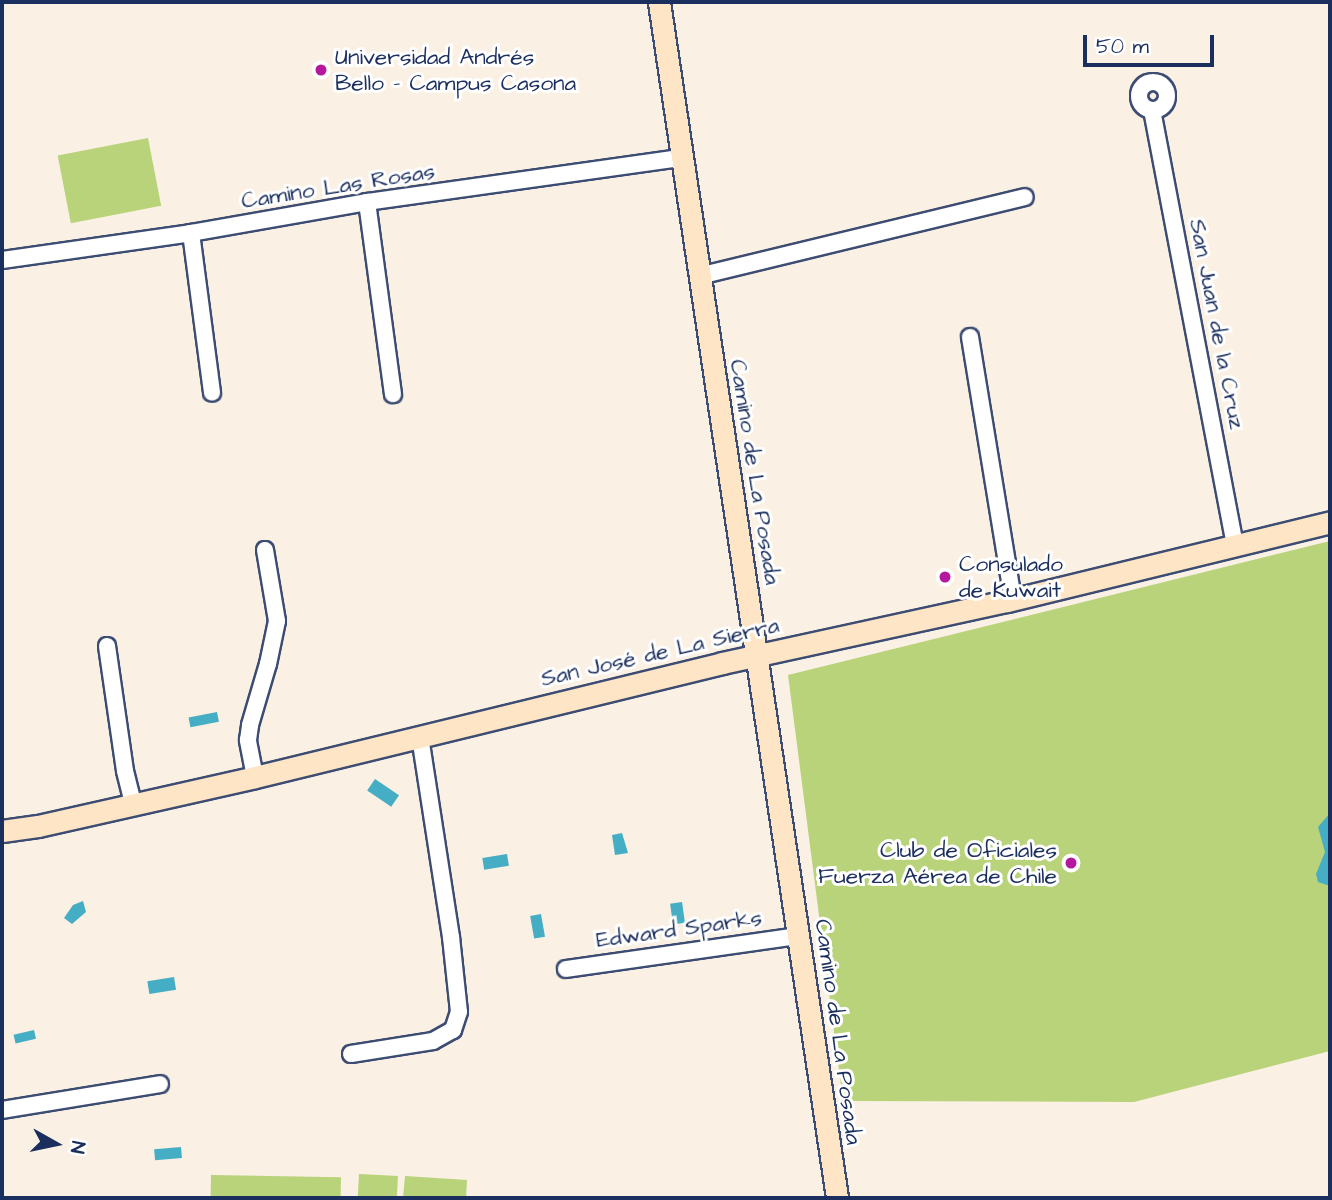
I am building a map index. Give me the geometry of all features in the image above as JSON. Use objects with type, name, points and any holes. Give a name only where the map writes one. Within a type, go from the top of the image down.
[{"type":"street","name":"Camino de La Posada","points":[[659,2],[836,1198]]},
{"type":"street","name":"San Juan de la Cruz","points":[[1152,110],[1235,545]]},
{"type":"street","name":"Camino Las Rosas","points":[[2,260],[191,233],[367,202],[681,158]]},
{"type":"street","points":[[699,276],[1025,197]]},
{"type":"street","points":[[367,202],[394,394]]},
{"type":"street","points":[[191,233],[212,393]]},
{"type":"street","points":[[970,337],[1013,600]]},
{"type":"street","name":"San José de La Sierra","points":[[2,831],[133,804],[756,656],[1013,600],[1330,522]]},
{"type":"street","points":[[255,776],[248,740],[250,725],[277,621],[265,550]]},
{"type":"street","points":[[107,646],[125,771],[133,804]]},
{"type":"street","points":[[351,1054],[433,1041],[453,1030],[459,1012],[451,937],[420,737]]},
{"type":"street","name":"Edward Sparks","points":[[566,969],[798,936]]},
{"type":"street","points":[[2,1110],[160,1084]]},
{"type":"green space","points":[[148,138],[161,206],[71,223],[58,156]]},
{"type":"green space","name":"Club de Oficiales Fuerza Aérea de Chile","points":[[1330,541],[1330,1051],[1134,1102],[843,1101],[788,675]]},
{"type":"green space","points":[[359,1174],[398,1176],[397,1198],[358,1198]]},
{"type":"green space","points":[[211,1175],[341,1177],[341,1198],[211,1198]]},
{"type":"green space","points":[[405,1176],[467,1180],[466,1198],[403,1198]]},
{"type":"water","points":[[217,712],[219,722],[190,727],[189,718]]},
{"type":"water","points":[[375,779],[399,795],[391,807],[367,791]]},
{"type":"water","points":[[1330,813],[1330,886],[1318,882],[1316,874],[1325,852],[1318,827]]},
{"type":"water","points":[[622,833],[628,853],[615,855],[612,835]]},
{"type":"water","points":[[507,854],[509,866],[484,870],[482,858]]},
{"type":"water","points":[[83,901],[86,912],[72,924],[64,918],[73,905]]},
{"type":"water","points":[[682,902],[685,923],[673,924],[670,904]]},
{"type":"water","points":[[541,914],[545,937],[534,939],[530,916]]},
{"type":"water","points":[[174,977],[176,990],[149,994],[147,981]]},
{"type":"water","points":[[34,1030],[36,1039],[16,1043],[14,1035]]},
{"type":"water","points":[[181,1147],[182,1158],[155,1160],[154,1149]]},
{"type":"place","name":"Universidad Andrés Bello - Campus Casona","points":[[321,70]]},
{"type":"place","name":"Consulado de Kuwait","points":[[945,577]]},
{"type":"place","name":"Club de Oficiales Fuerza Aérea de Chile","points":[[1071,863]]}]
